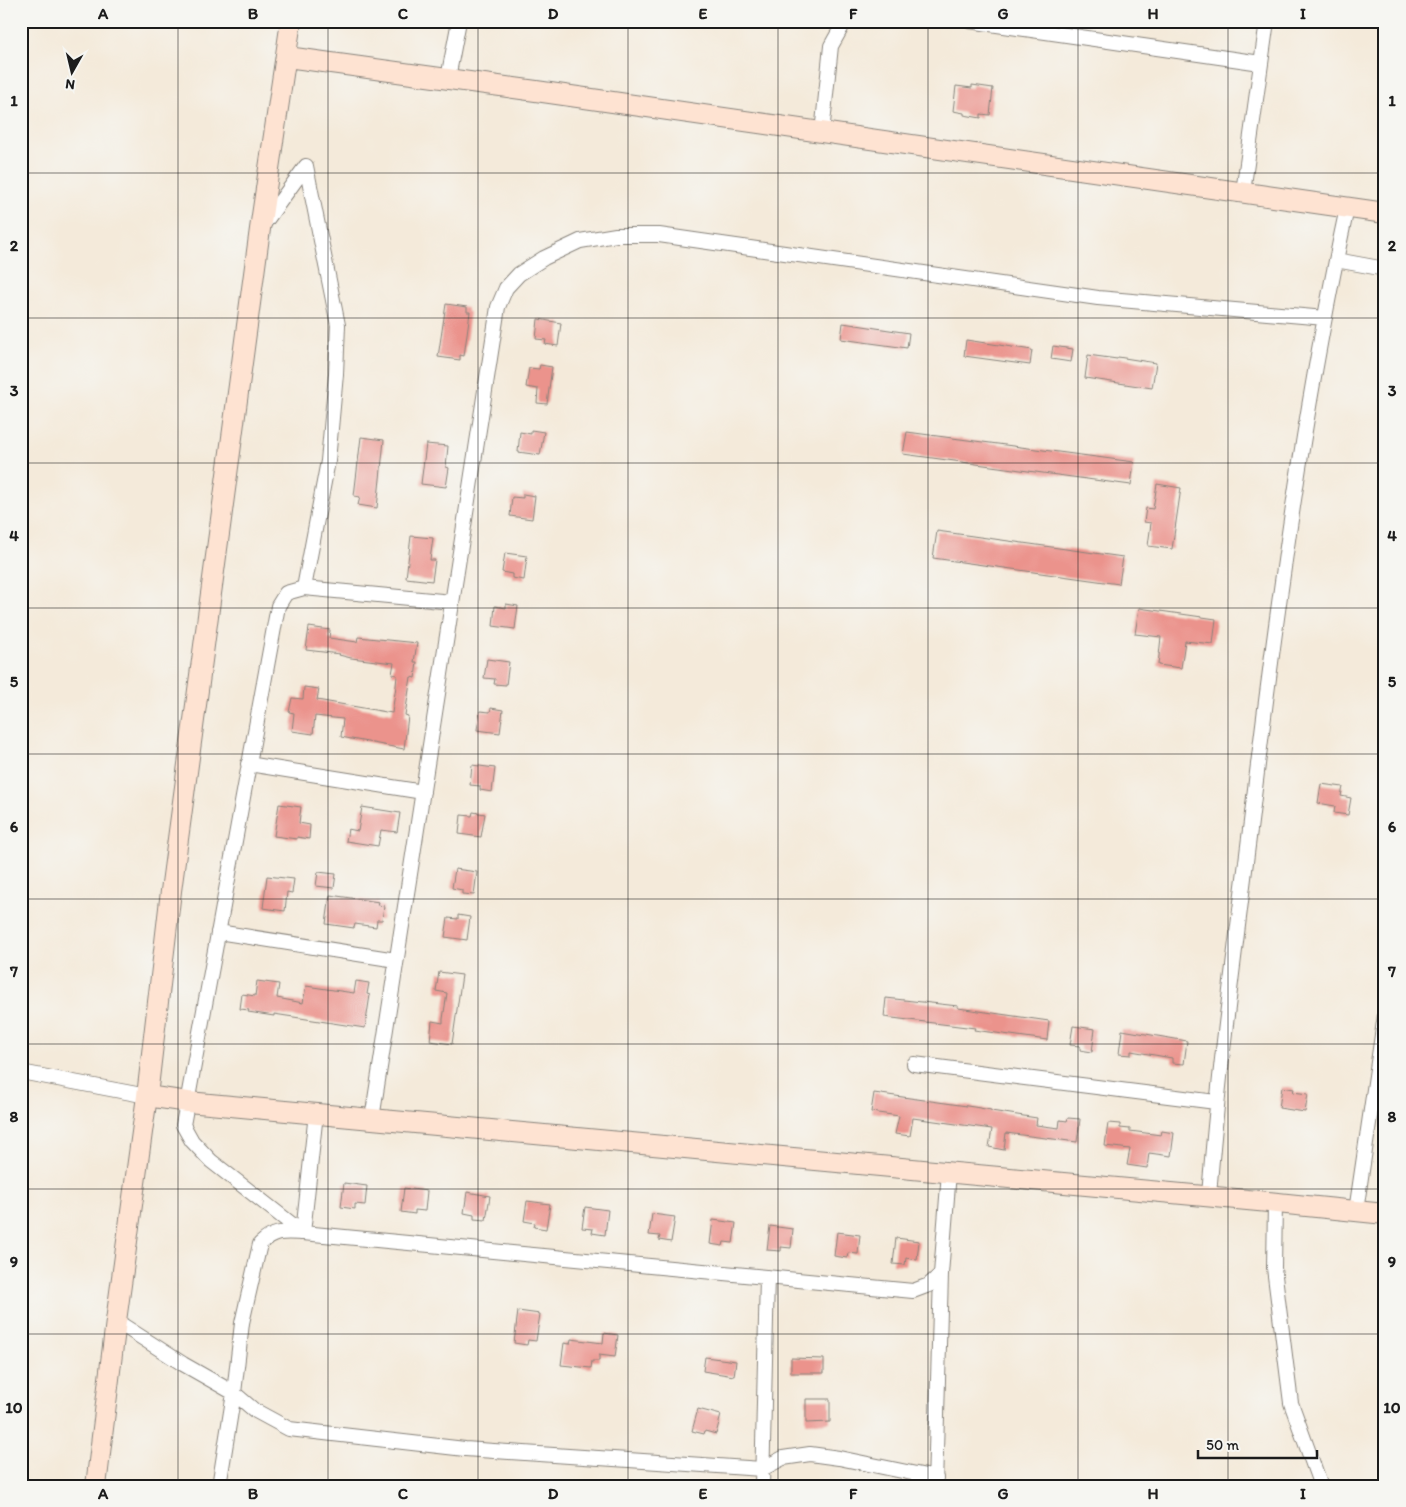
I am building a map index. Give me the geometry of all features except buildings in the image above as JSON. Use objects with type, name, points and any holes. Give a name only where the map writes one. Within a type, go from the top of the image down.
[{"type":"street","points":[[96,1486],[116,1321],[147,1096],[170,891],[260,229],[291,21]]},
{"type":"street","points":[[448,78],[459,21]]},
{"type":"street","points":[[822,133],[831,46],[845,21]]},
{"type":"street","points":[[969,21],[1261,63]]},
{"type":"street","points":[[1243,192],[1266,21]]},
{"type":"street","points":[[287,57],[448,78],[1385,214]]},
{"type":"street","points":[[260,229],[306,166],[335,304],[338,332],[328,461],[304,588]]},
{"type":"street","points":[[1209,1196],[1216,1102],[1278,600],[1325,318],[1347,208]]},
{"type":"street","points":[[372,1119],[498,307],[506,288],[519,274],[544,258],[580,241],[616,234],[659,235],[1098,298],[1325,318]]},
{"type":"street","points":[[1336,260],[1385,269]]},
{"type":"street","points":[[303,1232],[211,1161],[192,1141],[183,1125],[278,606],[286,593],[304,588],[452,602]]},
{"type":"street","points":[[248,764],[423,792]]},
{"type":"street","points":[[218,932],[396,960]]},
{"type":"street","points":[[1356,1211],[1385,1015]]},
{"type":"street","points":[[914,1064],[1216,1102]]},
{"type":"street","points":[[21,1072],[188,1102],[1209,1196],[1385,1214]]},
{"type":"street","points":[[303,1232],[316,1113]]},
{"type":"street","points":[[116,1321],[183,1364],[234,1393],[254,1410],[289,1429],[465,1449],[762,1470],[783,1458],[810,1454],[839,1458],[936,1482],[941,1274],[949,1172]]},
{"type":"street","points":[[1275,1203],[1274,1268],[1291,1403],[1321,1486]]},
{"type":"street","points":[[219,1486],[234,1393],[242,1322],[260,1244],[269,1236],[283,1232],[303,1232],[913,1291],[928,1285],[941,1274]]},
{"type":"street","points":[[762,1486],[767,1277]]}]
